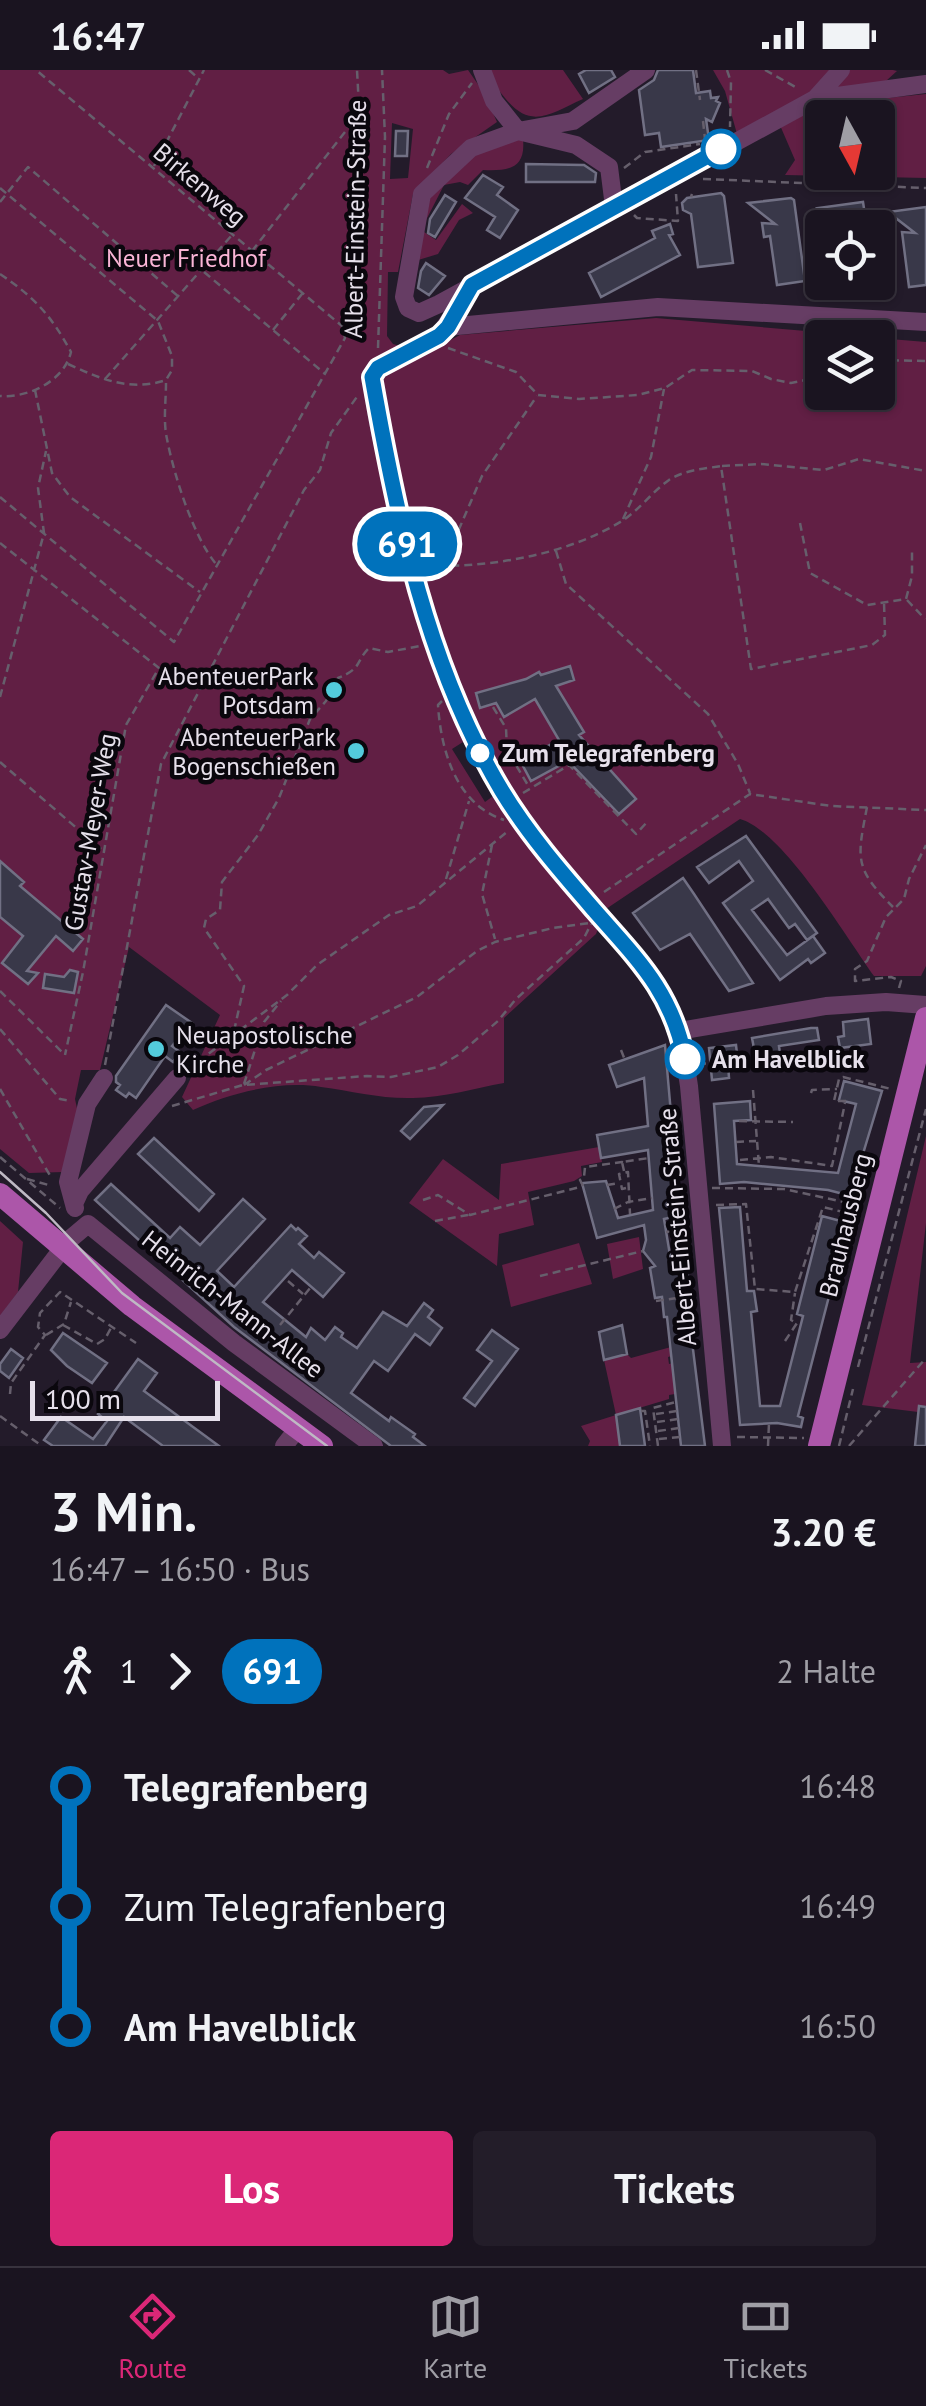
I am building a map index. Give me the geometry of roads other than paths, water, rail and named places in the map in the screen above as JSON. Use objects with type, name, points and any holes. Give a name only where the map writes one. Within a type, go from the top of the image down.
[{"type":"main road","name":"Brauhausberg","points":[[811,1442],[875,1220],[907,1094],[923,1008]]},
{"type":"main road","points":[[0,1194],[291,1437],[322,1446]]},
{"type":"street","points":[[481,70],[494,101],[518,131],[576,145],[609,168],[619,204]]},
{"type":"street","points":[[646,70],[572,122],[518,131],[471,148],[422,194],[404,296],[408,308],[418,313],[815,98],[841,70]]},
{"type":"street","points":[[900,88],[918,70]]},
{"type":"street","points":[[815,98],[926,84]]},
{"type":"street","points":[[440,333],[472,285]]},
{"type":"street","points":[[440,333],[658,307],[926,322]]},
{"type":"street","name":"Albert-Einstein-Straße","points":[[440,333],[375,373],[386,454],[418,589],[474,740],[522,822],[593,914],[655,981],[679,1031],[687,1066],[721,1442]]},
{"type":"street","points":[[679,1031],[826,1006],[923,1008]]},
{"type":"street","points":[[0,1330],[81,1227],[69,1208],[68,1182],[88,1104],[104,1078]]},
{"type":"street","points":[[69,1208],[177,1078]]},
{"type":"street","name":"Heinrich-Mann-Allee","points":[[81,1227],[93,1226],[234,1343],[374,1446]]},
{"type":"tram line","points":[[0,1172],[46,1213],[122,1293],[327,1446]]},
{"type":"place","name":"AbenteuerPark Potsdam","points":[[334,690]]},
{"type":"place","name":"AbenteuerPark Bogenschießen","points":[[356,751]]},
{"type":"place","name":"Zum Telegrafenberg","points":[[480,753]]},
{"type":"place","name":"Neuapostolische Kirche","points":[[156,1049]]},
{"type":"place","name":"Am Havelblick","points":[[685,1059]]},
{"type":"park label","name":"Neuer Friedhof","points":[[186,258]]}]
